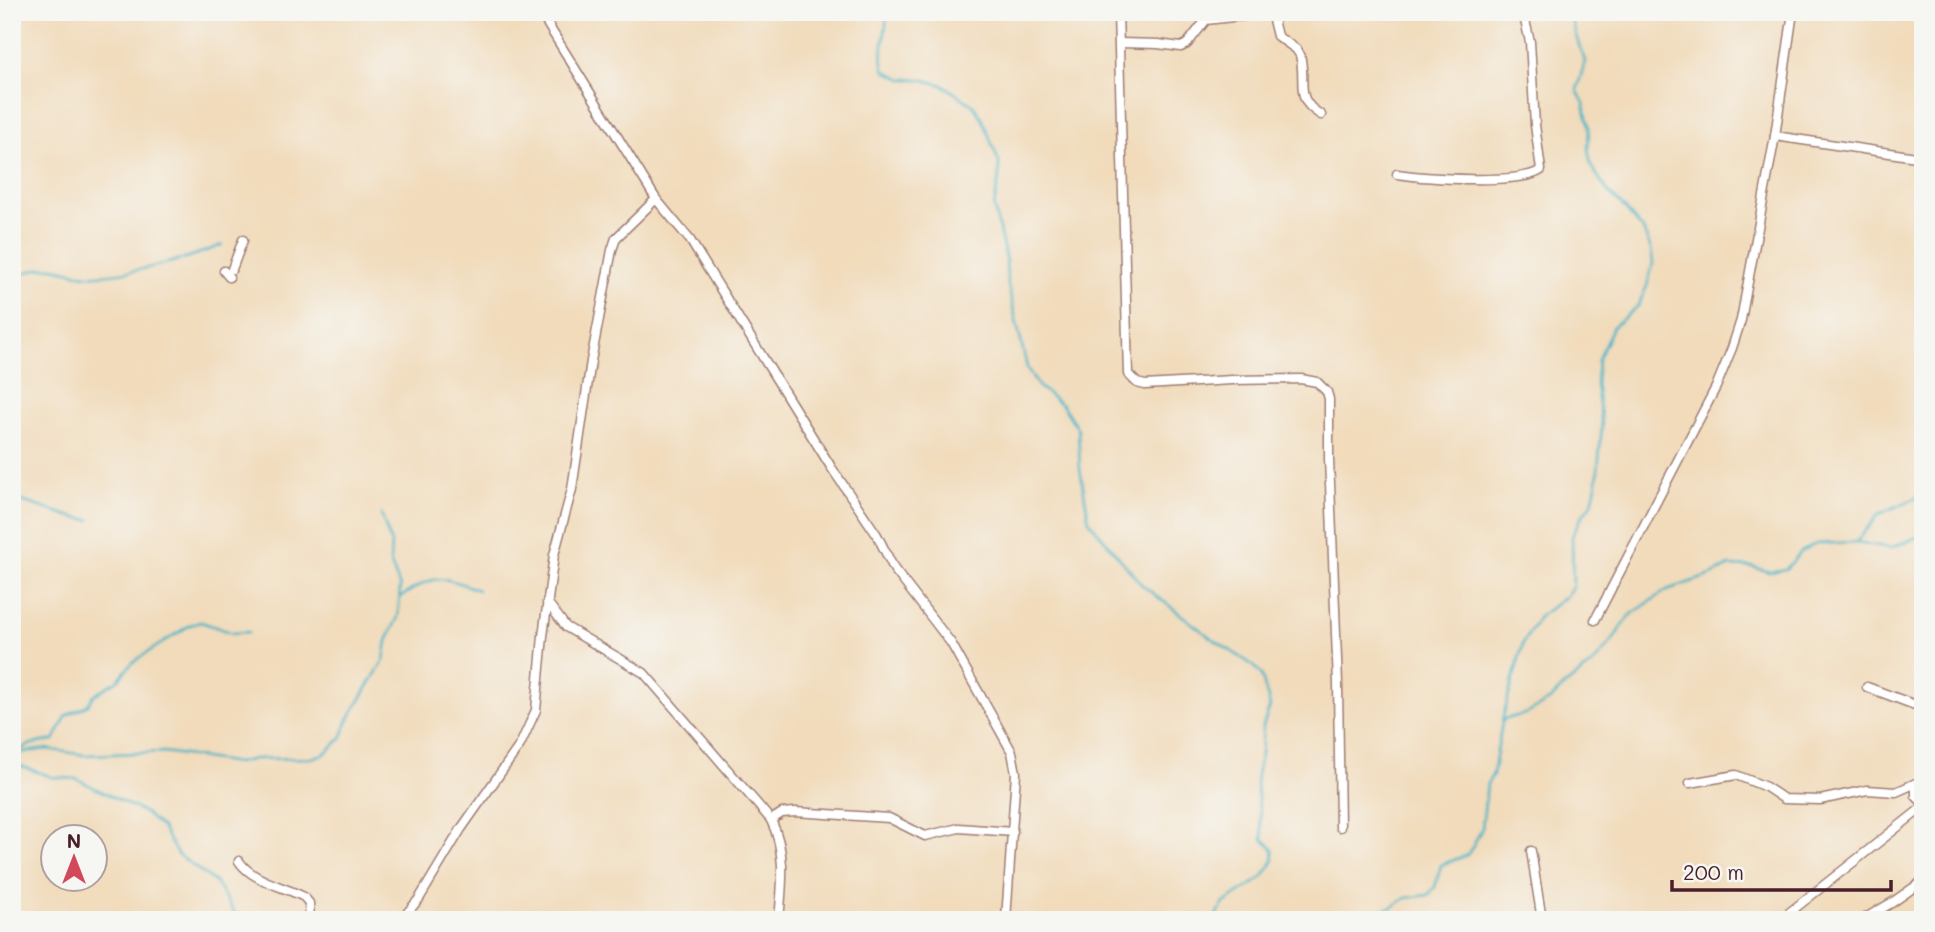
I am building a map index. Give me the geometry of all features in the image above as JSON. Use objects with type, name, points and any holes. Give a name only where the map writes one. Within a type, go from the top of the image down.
[{"type":"street","points":[[540,12],[656,199],[690,240],[831,467],[877,535],[894,569],[944,633],[1014,759],[1016,773],[1006,920]]},
{"type":"street","points":[[1118,12],[1128,374],[1137,383],[1145,384],[1310,380],[1322,385],[1329,399],[1340,827]]},
{"type":"street","points":[[1397,174],[1431,179],[1472,179],[1529,176],[1541,170],[1531,84],[1530,42],[1523,12]]},
{"type":"street","points":[[1595,620],[1716,387],[1732,348],[1753,261],[1793,12]]},
{"type":"street","points":[[1120,43],[1181,47],[1187,44],[1206,20],[1268,13],[1272,16],[1277,36],[1297,49],[1300,55],[1304,100],[1311,109],[1321,114]]},
{"type":"street","points":[[1774,136],[1923,158]]},
{"type":"street","points":[[401,920],[429,885],[465,822],[532,724],[539,695],[554,555],[572,489],[591,360],[612,250],[616,238],[656,199]]},
{"type":"street","points":[[228,273],[243,240]]},
{"type":"street","points":[[547,602],[566,627],[633,666],[650,679],[771,820],[779,838],[783,858],[779,920]]},
{"type":"street","points":[[1867,687],[1923,708]]},
{"type":"street","points":[[1690,783],[1736,775],[1766,786],[1781,797],[1792,800],[1820,800],[1870,790],[1896,792],[1919,782]]},
{"type":"street","points":[[1780,920],[1923,805],[1916,796],[1919,782]]},
{"type":"street","points":[[771,820],[782,813],[795,812],[889,818],[925,836],[959,828],[1013,832]]},
{"type":"street","points":[[1531,851],[1542,920]]},
{"type":"street","points":[[239,861],[245,870],[304,897],[309,903],[310,920]]},
{"type":"street","points":[[1862,920],[1923,881]]},
{"type":"waterway","points":[[887,12],[883,50],[885,71],[903,79],[920,79],[943,85],[973,105],[982,118],[999,162],[994,207],[1006,261],[1007,281],[1027,368],[1038,386],[1063,406],[1078,429],[1080,469],[1089,521],[1141,584],[1210,637],[1254,666],[1261,674],[1270,706],[1263,726],[1256,782],[1263,839],[1273,849],[1274,860],[1262,878],[1224,903],[1213,920]]},
{"type":"waterway","points":[[1350,920],[1392,907],[1406,898],[1428,895],[1435,887],[1441,865],[1467,855],[1482,828],[1487,784],[1493,774],[1503,717],[1523,643],[1539,617],[1565,597],[1573,586],[1572,536],[1592,503],[1597,481],[1602,425],[1596,384],[1598,360],[1613,327],[1638,306],[1653,263],[1651,249],[1643,230],[1609,193],[1591,166],[1588,149],[1589,128],[1584,103],[1577,90],[1585,61],[1571,12]]},
{"type":"waterway","points":[[12,277],[49,268],[91,275],[128,272],[177,261],[222,245]]},
{"type":"waterway","points":[[1923,346],[1916,398],[1923,429]]},
{"type":"waterway","points":[[1502,720],[1528,713],[1549,701],[1592,665],[1629,616],[1667,590],[1730,566],[1753,567],[1769,572],[1786,569],[1801,552],[1816,544],[1856,542],[1879,514],[1916,498],[1923,487]]},
{"type":"waterway","points":[[12,498],[90,520]]},
{"type":"waterway","points":[[12,754],[46,749],[85,755],[164,752],[237,763],[254,759],[311,758],[324,754],[341,739],[348,720],[384,660],[387,641],[398,617],[400,587],[390,562],[391,543],[381,514]]},
{"type":"waterway","points":[[1856,542],[1890,548],[1923,535]]},
{"type":"waterway","points":[[401,597],[422,584],[438,579],[478,590]]},
{"type":"waterway","points":[[17,751],[32,744],[54,740],[67,715],[88,705],[94,695],[118,680],[133,662],[190,625],[201,622],[233,633],[249,632]]},
{"type":"waterway","points":[[12,763],[52,777],[77,779],[145,813],[162,828],[177,854],[215,882],[239,920]]}]
